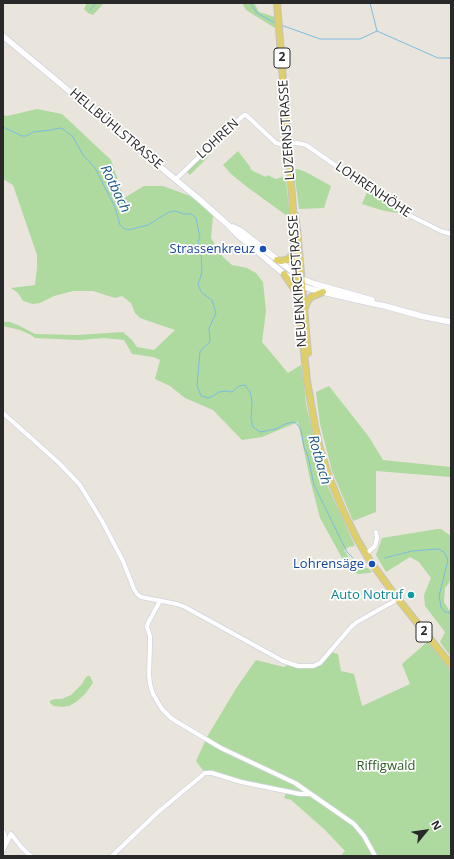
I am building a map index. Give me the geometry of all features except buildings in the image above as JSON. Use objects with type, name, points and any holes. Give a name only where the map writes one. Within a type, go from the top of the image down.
[{"type":"main road","name":"LUZERNSTRASSE","points":[[277,3],[293,209]]},
{"type":"main road","name":"HELLBÜHLSTRASSE","points":[[3,36],[176,179],[284,274],[299,281]]},
{"type":"main road","name":"NEUENKIRCHSTRASSE","points":[[293,209],[292,220],[294,252],[304,310],[310,383],[309,394]]},
{"type":"main road","name":"NEUENKIRCHSTRASSE","points":[[293,209],[297,229],[299,281],[298,295],[306,375],[316,433],[329,477],[345,515],[366,554],[398,600],[451,665]]},
{"type":"main road","name":"HELLBÜHLSTRASSE","points":[[227,224],[241,231],[277,260],[299,281]]},
{"type":"main road","points":[[277,260],[281,261],[288,259],[294,252]]},
{"type":"main road","points":[[284,274],[298,295]]},
{"type":"main road","points":[[299,281],[311,289],[451,322]]},
{"type":"main road","points":[[299,281],[312,283],[374,301],[385,306]]},
{"type":"main road","points":[[304,310],[311,297],[323,292]]},
{"type":"street","name":"LOHREN","points":[[176,179],[244,115],[246,115],[276,143],[297,143]]},
{"type":"street","name":"LOHRENHÖHE","points":[[297,143],[306,145],[404,212],[441,231],[451,234]]},
{"type":"street","points":[[3,413],[59,463],[80,485],[102,520],[123,561],[134,590],[141,597],[185,607],[283,661],[298,666],[313,666],[320,663],[357,622],[398,600]]},
{"type":"street","points":[[366,554],[375,546],[377,538],[376,532]]},
{"type":"street","points":[[160,601],[147,627],[150,636],[150,684],[153,694],[162,709],[171,718],[221,748],[294,783],[354,824],[364,836],[375,856]]},
{"type":"street","points":[[112,856],[157,813],[205,773],[212,773],[241,782],[300,794],[310,794]]},
{"type":"street","points":[[3,831],[5,836],[3,842]]},
{"type":"street","points":[[3,850],[11,834],[22,848],[31,856]]},
{"type":"green space","points":[[87,3],[104,3],[93,15],[84,9]]},
{"type":"green space","points":[[242,3],[254,3],[259,12],[275,17],[275,28],[246,10]]},
{"type":"green space","points":[[37,109],[62,114],[111,160],[124,198],[144,186],[163,186],[193,197],[213,216],[211,238],[223,257],[232,265],[247,268],[256,273],[263,282],[266,311],[262,342],[288,373],[301,365],[306,404],[319,461],[328,487],[355,546],[344,550],[351,561],[358,566],[368,568],[372,572],[359,574],[352,572],[347,567],[320,518],[298,422],[262,437],[242,440],[213,410],[185,398],[170,386],[155,379],[160,360],[153,357],[132,354],[124,340],[104,338],[79,340],[35,338],[20,330],[3,326],[3,322],[10,322],[35,334],[77,335],[123,332],[137,347],[154,350],[175,330],[140,318],[135,313],[131,303],[122,296],[115,298],[93,291],[73,291],[54,296],[40,303],[33,304],[23,301],[18,293],[11,288],[35,285],[37,255],[13,185],[3,179],[3,115],[7,116]]},
{"type":"green space","points":[[238,151],[251,168],[250,169],[255,172],[266,177],[267,175],[276,179],[282,177],[286,179],[290,218],[247,187],[231,174],[223,165]]},
{"type":"green space","points":[[205,153],[209,156],[190,175],[186,171]]},
{"type":"green space","points":[[295,169],[306,172],[331,186],[324,208],[299,209]]},
{"type":"green space","points":[[368,190],[399,211],[399,213],[381,210],[362,204]]},
{"type":"green space","points":[[329,386],[369,437],[383,460],[451,467],[451,477],[376,471],[376,512],[353,521],[332,471],[320,424],[316,392]]},
{"type":"green space","points":[[441,529],[451,536],[451,576],[449,583],[445,588],[444,602],[449,610],[451,610],[451,657],[440,642],[445,632],[425,606],[424,595],[431,578],[419,562],[410,557],[386,572],[376,555],[382,538]]},
{"type":"green space","name":"Riffigwald","points":[[427,642],[451,671],[451,856],[377,856],[359,828],[307,791],[301,793],[245,782],[209,770],[204,772],[196,761],[207,737],[237,687],[256,660],[284,667],[289,664],[315,667],[320,665],[331,652],[338,654],[341,671],[354,674],[362,706],[410,684],[402,664]]},
{"type":"green space","points":[[88,676],[90,676],[93,683],[85,694],[76,702],[69,706],[62,707],[54,706],[50,703],[50,701],[54,699],[62,699],[71,695]]},
{"type":"green space","points":[[286,793],[310,797],[338,814],[360,833],[374,856],[340,856],[345,851],[324,829],[291,800],[284,798]]},
{"type":"waterway","points":[[90,10],[96,3]]},
{"type":"waterway","points":[[250,3],[257,13],[275,23]]},
{"type":"waterway","points":[[370,3],[377,31]]},
{"type":"waterway","points":[[281,25],[320,39],[360,39],[377,31],[438,58],[451,58]]},
{"type":"waterway","name":"Rotbach","points":[[3,127],[22,136],[26,136],[33,132],[60,128],[73,137],[83,155],[95,168],[115,207],[120,225],[123,228],[128,230],[148,225],[169,212],[175,211],[184,214],[191,214],[196,218],[200,238],[198,241],[201,252],[202,272],[198,285],[202,293],[212,300],[216,313],[209,328],[210,342],[200,351],[197,386],[201,396],[208,398],[219,392],[232,392],[239,386],[245,385],[250,392],[252,401],[251,419],[253,427],[260,432],[276,429],[285,424],[294,422],[298,425],[301,430],[304,447],[308,456],[314,485],[347,552],[353,558]]},
{"type":"waterway","name":"Rotbach","points":[[385,558],[412,551],[438,549],[444,552],[448,560],[439,596],[441,607],[445,612],[451,613]]},
{"type":"place","name":"Strassenkreuz","points":[[263,249]]},
{"type":"place","name":"Lohrensäge","points":[[372,564]]},
{"type":"place","name":"Auto Notruf","points":[[411,595]]}]
